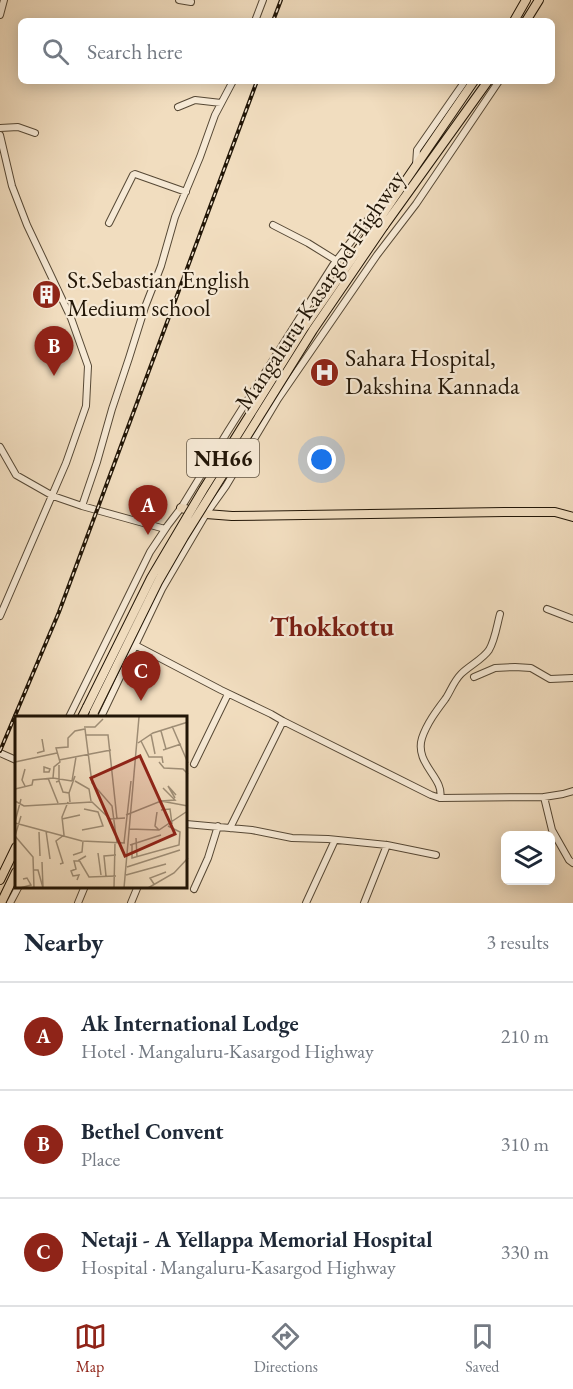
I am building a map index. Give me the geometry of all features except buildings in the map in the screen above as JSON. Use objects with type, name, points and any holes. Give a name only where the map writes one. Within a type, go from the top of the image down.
[{"type":"highway","points":[[516,18],[526,0]]},
{"type":"highway","points":[[528,18],[539,0]]},
{"type":"highway","name":"Mangaluru-Kasargod Highway","points":[[381,224],[398,192],[472,84]]},
{"type":"highway","name":"Mangaluru-Kasargod Highway","points":[[94,713],[151,578],[304,328],[486,84]]},
{"type":"highway","points":[[0,880],[15,849]]},
{"type":"highway","points":[[1,903],[15,874]]},
{"type":"main road","points":[[181,508],[206,514],[232,516],[555,512],[573,517]]},
{"type":"street","points":[[0,15],[4,0]]},
{"type":"street","points":[[179,0],[191,2]]},
{"type":"street","points":[[256,18],[263,0]]},
{"type":"street","points":[[82,506],[175,217],[215,115],[231,84]]},
{"type":"street","points":[[416,166],[417,150],[463,84]]},
{"type":"street","points":[[94,713],[135,645],[162,589],[278,399],[377,255],[416,204],[497,84]]},
{"type":"street","points":[[178,107],[195,100],[221,104]]},
{"type":"street","points":[[0,128],[18,127],[35,133]]},
{"type":"street","points":[[0,135],[12,186],[27,225],[71,318],[88,366],[86,406],[66,463],[0,616]]},
{"type":"street","points":[[109,223],[135,174],[186,192]]},
{"type":"street","points":[[69,716],[150,552],[181,508],[336,261],[373,213],[398,192]]},
{"type":"street","points":[[273,225],[336,261]]},
{"type":"street","points":[[0,447],[16,475],[53,496],[165,529]]},
{"type":"street","points":[[547,609],[573,620]]},
{"type":"street","points":[[440,798],[440,789],[422,758],[422,739],[428,724],[461,674],[489,651],[500,614]]},
{"type":"street","points":[[135,645],[423,792],[440,798],[544,797],[573,791]]},
{"type":"street","points":[[474,677],[495,668],[515,667],[531,668],[550,680],[573,678]]},
{"type":"street","points":[[194,764],[228,694]]},
{"type":"street","points":[[230,828],[283,721]]},
{"type":"street","points":[[0,753],[15,760]]},
{"type":"street","points":[[544,797],[552,830],[573,863]]},
{"type":"street","points":[[188,824],[252,830],[292,838],[387,845],[436,855]]},
{"type":"street","points":[[194,889],[208,858],[218,826]]},
{"type":"street","points":[[306,903],[335,840]]},
{"type":"street","points":[[364,903],[387,845]]},
{"type":"street","points":[[10,903],[18,888]]},
{"type":"street","points":[[78,903],[84,888]]},
{"type":"street","points":[[131,903],[137,888]]},
{"type":"railway","points":[[274,18],[281,0]]},
{"type":"railway","points":[[0,751],[59,612],[256,84]]},
{"type":"place","name":"St.Sebastian English Medium school","points":[[46,294]]},
{"type":"place","name":"Sahara Hospital, Dakshina Kannada","points":[[324,372]]},
{"type":"place","name":"Bethel Convent","points":[[54,376]]},
{"type":"place","name":"Ak International Lodge","points":[[148,535]]},
{"type":"place","name":"Netaji - A Yellappa Memorial Hospital","points":[[141,701]]},
{"type":"district","name":"Thokkottu","points":[[332,627]]}]
